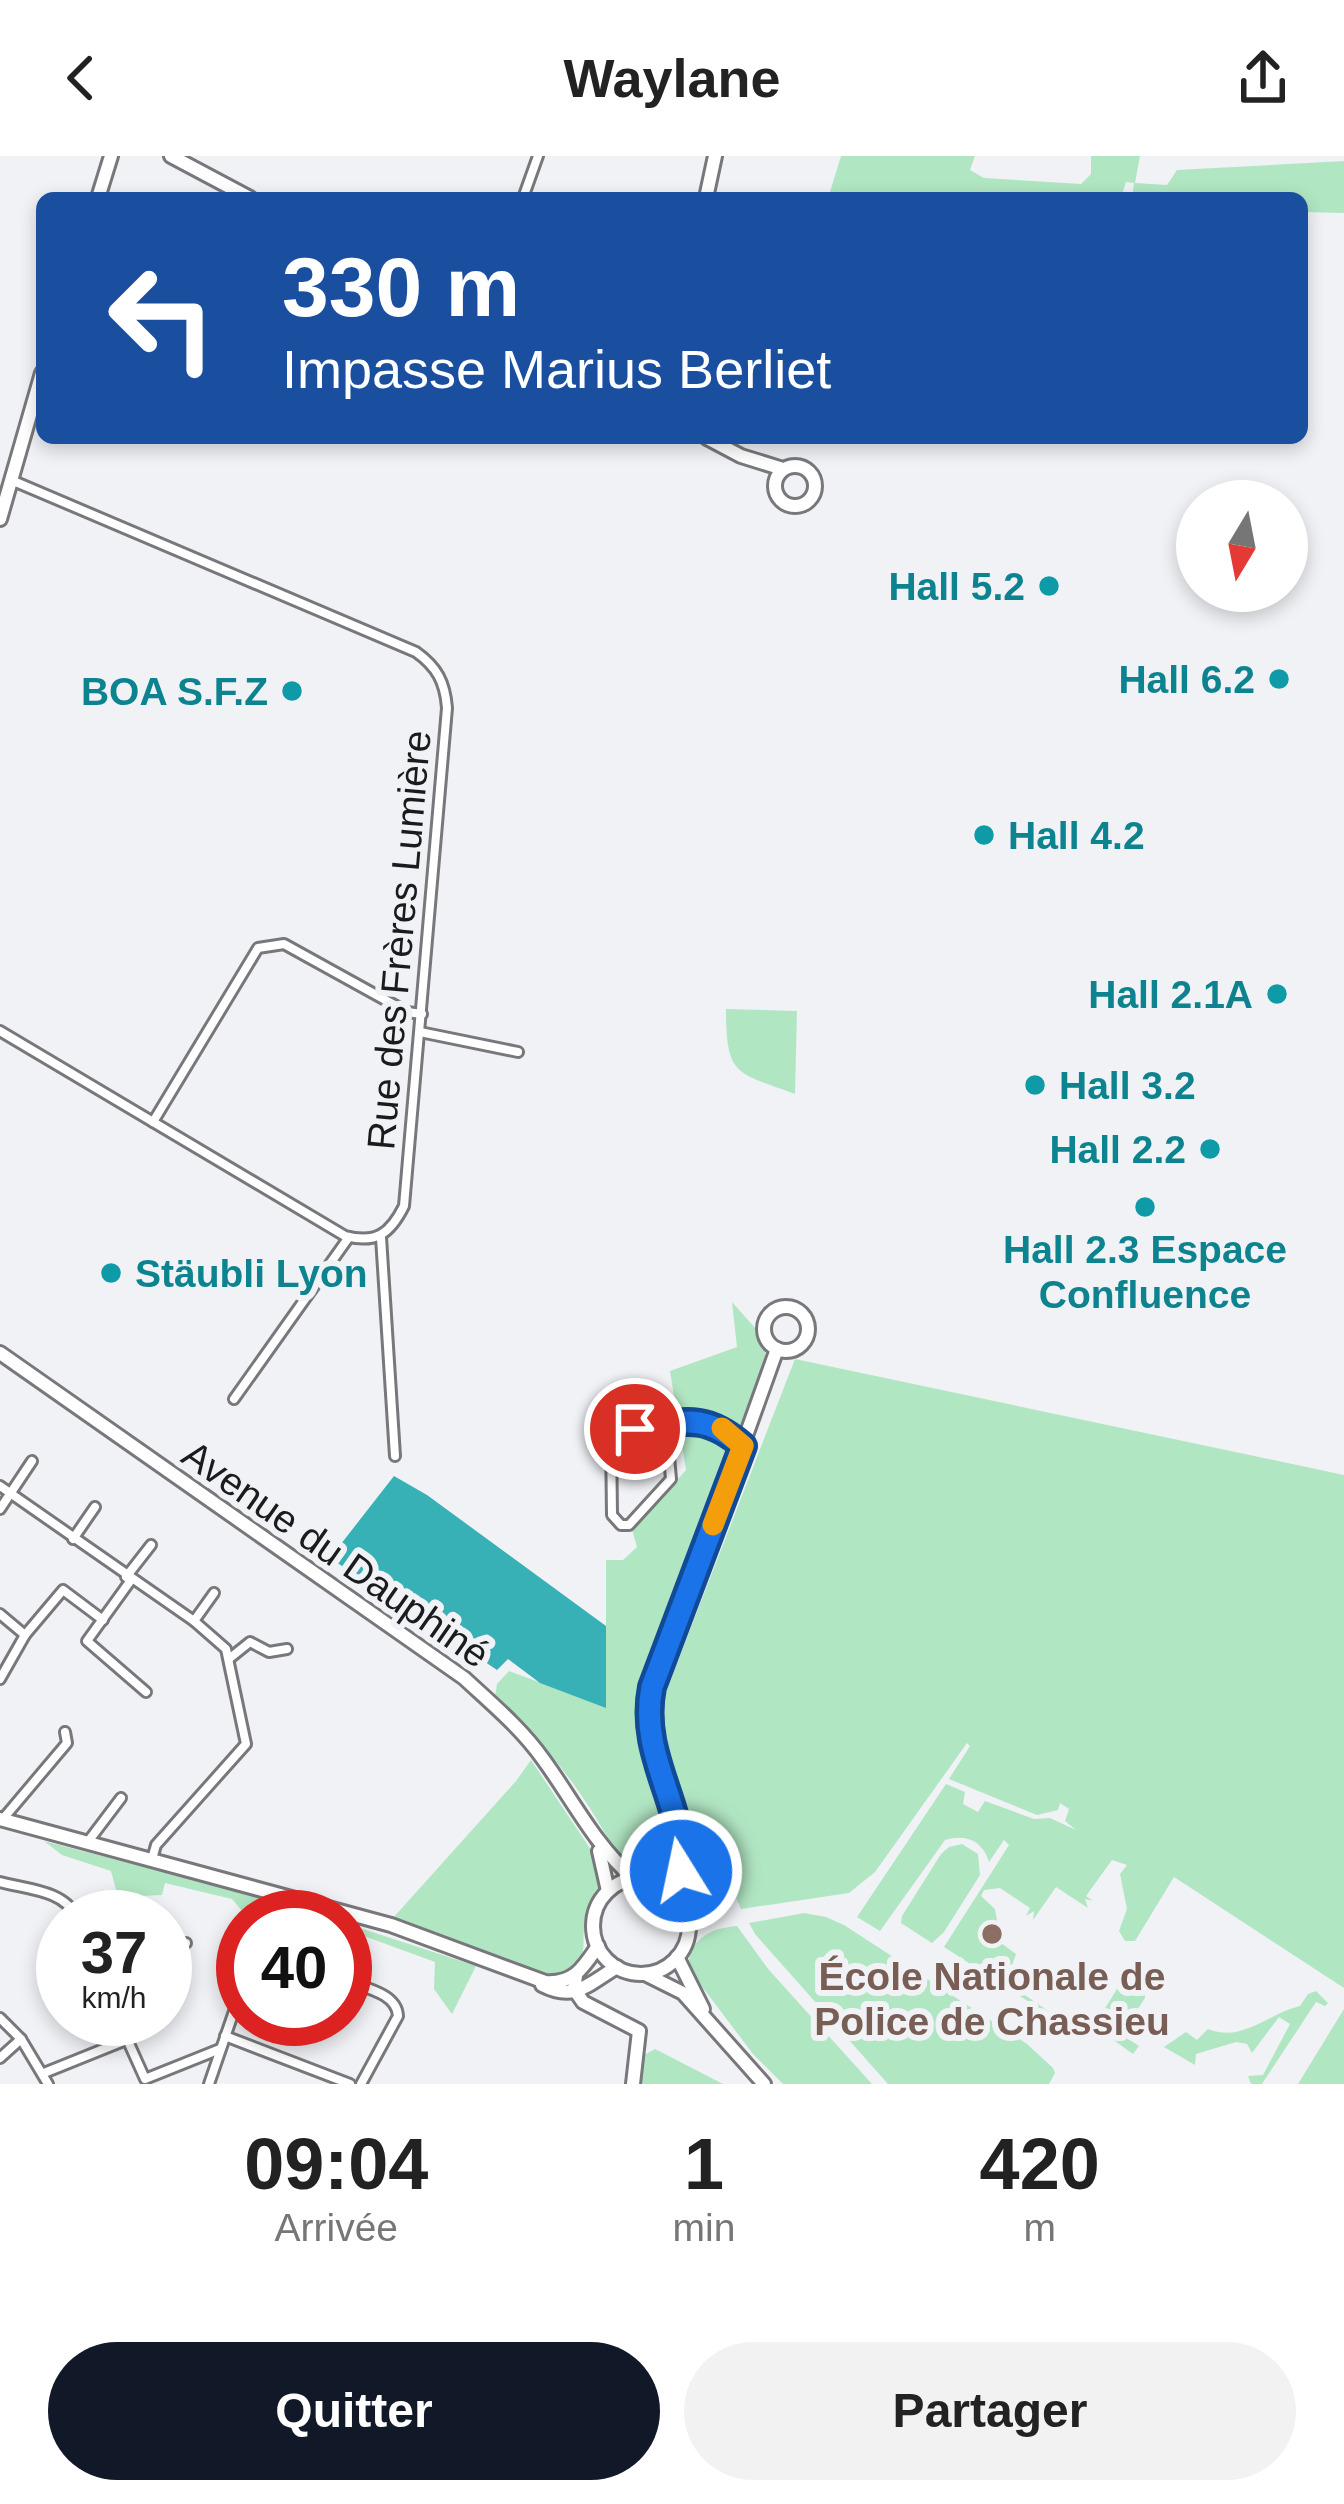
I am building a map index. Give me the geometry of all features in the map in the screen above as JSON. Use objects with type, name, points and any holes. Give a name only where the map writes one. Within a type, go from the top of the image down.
[{"type":"street","points":[[100,192],[111,156]]},
{"type":"street","points":[[171,156],[239,192]]},
{"type":"street","points":[[525,192],[538,156]]},
{"type":"street","points":[[707,192],[715,156]]},
{"type":"street","points":[[0,519],[36,395]]},
{"type":"street","points":[[718,444],[783,469],[805,468],[814,476],[815,492],[806,504],[782,501],[741,456]]},
{"type":"street","points":[[775,488],[783,469]]},
{"type":"street","name":"Rue des Frères Lumière","points":[[11,480],[416,652],[430,662],[445,688],[408,1194],[398,1218],[381,1237]]},
{"type":"street","points":[[153,1122],[259,948],[284,944],[407,1012],[422,1014]]},
{"type":"street","points":[[0,1030],[349,1237],[381,1237],[394,1456]]},
{"type":"street","points":[[420,1032],[518,1052]]},
{"type":"street","points":[[234,1399],[349,1237]]},
{"type":"street","points":[[644,1973],[677,1957],[689,1923],[677,1894],[680,1842],[652,1750],[648,1709],[652,1687],[777,1349]]},
{"type":"street","name":"Avenue du Dauphiné","points":[[0,1353],[464,1678],[540,1755],[597,1844],[633,1878]]},
{"type":"street","points":[[666,1424],[670,1479],[636,1520],[621,1525],[612,1515],[610,1435],[666,1424],[710,1422],[743,1446]]},
{"type":"street","points":[[0,1509],[32,1461]]},
{"type":"street","points":[[0,1486],[194,1622],[230,1658],[246,1744],[156,1845],[152,1860]]},
{"type":"street","points":[[74,1539],[95,1507]]},
{"type":"street","points":[[146,1691],[87,1641],[151,1545]]},
{"type":"street","points":[[0,1679],[25,1636],[63,1590],[103,1620]]},
{"type":"street","points":[[194,1622],[214,1593]]},
{"type":"street","points":[[0,1614],[25,1636]]},
{"type":"street","points":[[230,1658],[250,1642],[269,1652],[287,1649]]},
{"type":"street","points":[[65,1732],[67,1743],[1,1820],[261,1890]]},
{"type":"street","points":[[87,1843],[121,1798]]},
{"type":"street","points":[[650,1879],[666,1868],[680,1842]]},
{"type":"street","name":"Avenue du Dauphiné","points":[[597,1844],[608,1891]]},
{"type":"street","points":[[677,1894],[650,1879],[633,1878],[608,1891],[594,1917],[598,1946],[617,1967],[644,1973],[679,1990],[764,2084]]},
{"type":"street","points":[[0,1882],[36,1891]]},
{"type":"street","points":[[372,1920],[560,1993],[575,1994],[639,2031],[633,2084]]},
{"type":"street","points":[[530,1979],[558,1983],[576,1976],[598,1946]]},
{"type":"street","points":[[677,1957],[712,2026]]},
{"type":"street","points":[[575,1994],[617,1967]]},
{"type":"street","points":[[575,1994],[576,1976]]},
{"type":"street","points":[[591,1984],[589,1999],[597,2008]]},
{"type":"street","points":[[361,2084],[398,2016],[393,2000],[372,1991]]},
{"type":"street","points":[[0,2018],[21,2039],[46,2079],[114,2046]]},
{"type":"street","points":[[0,2057],[21,2039]]},
{"type":"street","points":[[129,2046],[146,2081],[220,2049]]},
{"type":"street","points":[[209,2084],[221,2046]]},
{"type":"street","points":[[251,2046],[350,2084]]},
{"type":"green space","points":[[841,156],[975,156],[970,170],[984,178],[1081,184],[1091,174],[1091,156],[1140,156],[1135,183],[1167,185],[1177,170],[1344,161],[1344,213],[1308,212],[1308,192],[1133,192],[1134,183],[1126,182],[1123,192],[830,192]]},
{"type":"green space","points":[[726,1009],[797,1011],[795,1094],[738,1069],[728,1048]]},
{"type":"green space","points":[[732,1302],[756,1329],[767,1358],[641,1709],[645,1747],[666,1807],[670,1839],[662,1867],[638,1869],[618,1859],[564,1772],[495,1696],[497,1684],[509,1671],[606,1707],[606,1560],[623,1560],[637,1547],[632,1530],[686,1470],[670,1371],[737,1347]]},
{"type":"green space","points":[[795,1359],[1344,1475],[1344,1988],[1174,1877],[1135,1941],[1125,1941],[1119,1931],[1127,1909],[1120,1874],[1127,1865],[1112,1860],[1086,1896],[1093,1901],[1085,1899],[1088,1908],[1056,1887],[1033,1920],[1034,1911],[1026,1916],[1030,1908],[1000,1888],[984,1890],[981,1896],[995,1909],[1001,1943],[1016,1954],[1009,1974],[1013,1987],[1073,2028],[1069,2034],[1068,2027],[944,1947],[1009,1845],[1004,1840],[989,1862],[972,1840],[945,1840],[880,1931],[857,1917],[946,1784],[965,1792],[963,1804],[978,1812],[985,1801],[1076,1830],[1065,1821],[1069,1809],[1060,1803],[1058,1810],[1037,1815],[949,1779],[970,1746],[967,1743],[875,1872],[849,1893],[741,1909],[717,1855],[686,1821],[664,1751],[662,1702]]},
{"type":"green space","points":[[531,1760],[595,1856],[600,1888],[587,1911],[580,1959],[550,1976],[393,1918]]},
{"type":"green space","points":[[44,1841],[233,1890],[216,1890],[216,1895],[165,1883],[163,1890],[116,1890],[111,1871],[62,1855]]},
{"type":"green space","points":[[962,1844],[978,1854],[980,1875],[932,1943],[901,1923],[902,1916],[941,1854]]},
{"type":"green space","points":[[804,1913],[844,1925],[1027,2044],[1053,2068],[1049,2084],[888,2084],[749,1923]]},
{"type":"green space","points":[[737,1926],[769,1970],[872,2084],[783,2084],[753,2054],[688,1968],[697,1942],[718,1929]]},
{"type":"green space","points":[[372,1932],[476,1966],[452,2014],[434,1989],[435,1962],[372,1939]]},
{"type":"green space","points":[[1122,1981],[1144,1991],[1145,1998],[1130,2021],[1114,2012],[1106,2021],[1139,2046],[1133,2054],[1094,2026]]},
{"type":"green space","points":[[1316,1991],[1328,2003],[1316,2002],[1262,2084],[1251,2084],[1248,2076],[1263,2075],[1290,2024],[1279,2017],[1252,2053],[1247,2044],[1236,2042],[1196,2054],[1195,2065],[1164,2047],[1186,2032],[1197,2040],[1208,2029],[1244,2030],[1300,2006]]},
{"type":"green space","points":[[1344,2009],[1344,2084],[1298,2084]]},
{"type":"green space","points":[[655,2049],[723,2084],[639,2084],[644,2055]]},
{"type":"water","points":[[394,1476],[606,1626],[606,1708],[540,1683],[508,1659],[497,1670],[330,1558]]},
{"type":"slow traffic","points":[[713,1525],[743,1446],[722,1428]]},
{"type":"place","name":"Hall 5.2","points":[[1049,586]]},
{"type":"place","name":"Hall 6.2","points":[[1279,679]]},
{"type":"place","name":"BOA S.F.Z","points":[[292,691]]},
{"type":"place","name":"Hall 4.2","points":[[984,835]]},
{"type":"place","name":"Hall 2.1A","points":[[1277,994]]},
{"type":"place","name":"Hall 3.2","points":[[1035,1085]]},
{"type":"place","name":"Hall 2.2","points":[[1210,1149]]},
{"type":"place","name":"Hall 2.3 Espace Confluence","points":[[1145,1207]]},
{"type":"place","name":"Stäubli Lyon","points":[[111,1273]]},
{"type":"place","name":"École Nationale de Police de Chassieu","points":[[992,1934]]},
{"type":"route","points":[[635,1429],[699,1420],[721,1428],[743,1446],[652,1687],[648,1709],[652,1750],[680,1842],[681,1871]]}]
